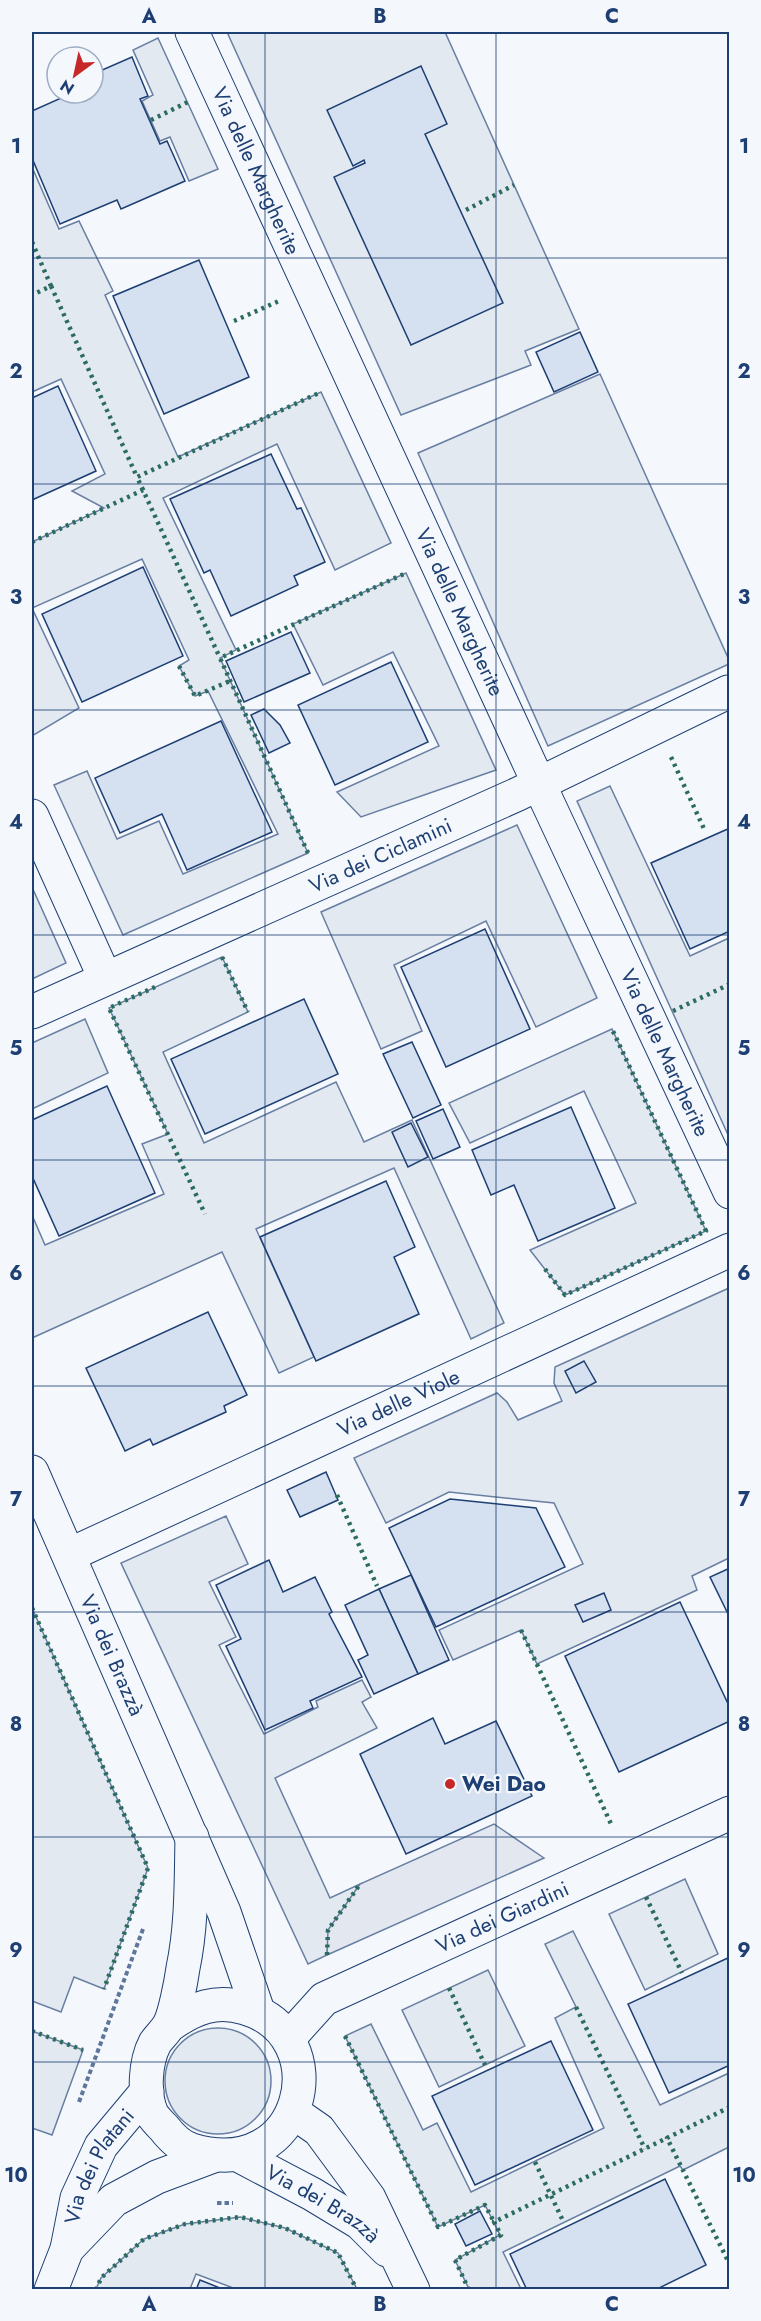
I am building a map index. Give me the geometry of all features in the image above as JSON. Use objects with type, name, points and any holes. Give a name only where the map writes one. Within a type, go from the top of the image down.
[{"type":"street","name":"Via delle Margherite","points":[[192,32],[729,1192]]},
{"type":"street","name":"Via dei Ciclamini","points":[[32,1012],[539,784],[728,692]]},
{"type":"street","points":[[32,816],[105,978]]},
{"type":"street","name":"Via delle Viole","points":[[69,1555],[729,1250]]},
{"type":"street","name":"Via dei Brazzà","points":[[32,1472],[224,1912],[258,2011]]},
{"type":"street","name":"Via dei Giardini","points":[[288,2039],[324,1999],[729,1813]]},
{"type":"street","name":"Via dei Brazzà","points":[[170,2025],[183,1968],[191,1910],[192,1837]]},
{"type":"street","name":"Via dei Brazzà","points":[[225,2156],[262,2147],[280,2132],[293,2112],[298,2094],[299,2076],[296,2058],[288,2039],[274,2023],[258,2011],[235,2005],[214,2004],[190,2011],[170,2025],[155,2044],[147,2067],[147,2091],[152,2114],[169,2135],[188,2149],[225,2156],[312,2194],[360,2223],[406,2276]]},
{"type":"street","name":"Via dei Platani","points":[[51,2289],[67,2249],[77,2198],[101,2146],[147,2091]]},
{"type":"street","name":"Via dei Brazzà","points":[[293,2112],[319,2130],[369,2198],[406,2276]]},
{"type":"street","name":"Via dei Platani","points":[[67,2249],[114,2200],[157,2177],[225,2156]]},
{"type":"path","points":[[77,2107],[147,1918]]},
{"type":"path","points":[[212,2203],[235,2203]]},
{"type":"shaded area","points":[[227,32],[445,32],[579,329],[525,351],[531,365],[401,415]]},
{"type":"shaded area","points":[[158,38],[218,169],[189,181],[170,137],[160,141],[142,101],[153,95],[133,50]]},
{"type":"shaded area","points":[[32,167],[59,229],[79,221],[113,291],[105,295],[178,457],[321,392],[391,543],[335,570],[277,444],[163,498],[236,650],[220,658],[308,853],[123,935],[54,785],[87,771],[117,839],[159,821],[183,874],[278,834],[208,691],[195,696],[179,666],[189,660],[142,559],[32,608],[32,542],[104,508],[72,491],[105,474],[61,379],[32,392]]},
{"type":"shaded area","points":[[600,374],[729,664],[548,746],[418,453]]},
{"type":"shaded area","points":[[406,573],[496,770],[361,817],[337,792],[439,746],[393,652],[323,685],[293,624]]},
{"type":"shaded area","points":[[32,608],[79,708],[32,736]]},
{"type":"shaded area","points":[[610,786],[690,956],[729,938],[729,1137],[577,801]]},
{"type":"shaded area","points":[[517,825],[597,998],[536,1027],[486,921],[394,965],[422,1031],[381,1049],[321,912]]},
{"type":"shaded area","points":[[32,887],[66,963],[32,979]]},
{"type":"shaded area","points":[[222,957],[248,1012],[163,1052],[204,1143],[336,1082],[364,1142],[412,1120],[504,1323],[471,1339],[394,1168],[256,1229],[314,1357],[279,1373],[222,1252],[32,1338],[32,1215],[45,1245],[164,1194],[142,1144],[168,1134],[109,1008]]},
{"type":"shaded area","points":[[85,1019],[108,1073],[32,1109],[32,1043]]},
{"type":"shaded area","points":[[612,1029],[706,1231],[565,1295],[530,1250],[636,1203],[584,1091],[470,1143],[449,1103]]},
{"type":"shaded area","points":[[729,1288],[729,1558],[692,1576],[697,1590],[537,1664],[521,1630],[453,1660],[439,1630],[583,1564],[554,1503],[449,1492],[386,1523],[354,1458],[497,1393],[507,1402],[518,1420],[562,1401],[554,1383],[555,1367]]},
{"type":"shaded area","points":[[226,1516],[248,1564],[209,1582],[236,1637],[219,1645],[264,1734],[318,1707],[316,1701],[362,1680],[371,1697],[362,1702],[377,1728],[275,1778],[330,1898],[360,1884],[329,1930],[327,1955],[308,1964],[121,1563]]},
{"type":"shaded area","points":[[32,1608],[148,1868],[104,1989],[74,1977],[61,2012],[32,2001]]},
{"type":"shaded area","points":[[494,1824],[544,1858],[327,1955],[328,1930],[360,1884]]},
{"type":"shaded area","points":[[685,1879],[718,1954],[645,1990],[609,1914]]},
{"type":"shaded area","points":[[573,1931],[660,2105],[729,2073],[729,2147],[683,2170],[680,2166],[503,2252],[521,2289],[469,2289],[455,2260],[500,2235],[485,2205],[438,2227],[345,2036],[371,2024],[423,2130],[437,2123],[471,2192],[604,2128],[555,2018],[576,2007],[545,1944]]},
{"type":"shaded area","points":[[488,1970],[525,2046],[439,2087],[402,2010]]},
{"type":"shaded area","points":[[218,2028],[238,2032],[255,2044],[267,2061],[271,2081],[267,2101],[255,2118],[238,2130],[218,2134],[198,2130],[181,2118],[169,2101],[165,2081],[169,2061],[181,2044],[198,2032]]},
{"type":"shaded area","points":[[32,2031],[83,2050],[52,2135],[32,2128]]},
{"type":"shaded area","points":[[240,2217],[285,2228],[338,2253],[357,2289],[236,2289],[196,2274],[190,2289],[96,2289],[101,2278],[144,2239],[185,2224]]},
{"type":"building","points":[[132,57],[148,96],[140,99],[160,144],[167,141],[185,181],[121,209],[117,200],[60,224],[32,158],[32,111],[46,105],[105,105],[105,69]]},
{"type":"building","points":[[421,66],[447,124],[425,134],[503,303],[411,345],[334,177],[365,163],[364,160],[353,166],[327,110]]},
{"type":"building","points":[[199,260],[249,377],[164,414],[113,296]]},
{"type":"building","points":[[580,332],[598,372],[554,392],[536,352]]},
{"type":"building","points":[[58,386],[96,471],[32,500],[32,398]]},
{"type":"building","points":[[271,454],[297,509],[301,508],[325,562],[294,576],[298,585],[231,616],[210,570],[204,573],[170,499]]},
{"type":"building","points":[[143,567],[183,656],[82,702],[42,614]]},
{"type":"building","points":[[291,632],[310,673],[244,702],[226,661]]},
{"type":"building","points":[[391,662],[428,742],[335,785],[298,705]]},
{"type":"building","points":[[264,709],[280,725],[290,743],[269,753],[251,715]]},
{"type":"building","points":[[221,721],[272,832],[187,870],[162,814],[120,833],[95,778]]},
{"type":"building","points":[[730,828],[730,931],[690,949],[651,863]]},
{"type":"building","points":[[485,929],[530,1029],[446,1067],[401,967]]},
{"type":"building","points":[[304,999],[338,1074],[205,1134],[171,1059]]},
{"type":"building","points":[[412,1042],[441,1105],[413,1118],[383,1054]]},
{"type":"building","points":[[107,1086],[155,1193],[59,1236],[32,1176],[32,1120]]},
{"type":"building","points":[[571,1107],[615,1208],[538,1241],[514,1185],[491,1195],[472,1150]]},
{"type":"building","points":[[443,1109],[460,1147],[433,1159],[416,1121]]},
{"type":"building","points":[[411,1123],[428,1157],[408,1167],[392,1132]]},
{"type":"building","points":[[386,1181],[415,1247],[394,1257],[419,1314],[316,1361],[260,1237]]},
{"type":"building","points":[[208,1312],[247,1395],[224,1406],[226,1412],[153,1445],[150,1439],[125,1451],[86,1368]]},
{"type":"building","points":[[584,1361],[596,1382],[576,1393],[565,1371]]},
{"type":"building","points":[[326,1472],[338,1500],[300,1517],[287,1490]]},
{"type":"building","points":[[450,1499],[536,1508],[565,1567],[436,1627],[389,1528]]},
{"type":"building","points":[[269,1560],[283,1592],[315,1577],[332,1612],[329,1614],[362,1677],[310,1701],[313,1708],[265,1730],[226,1646],[241,1639],[216,1585]]},
{"type":"building","points":[[730,1568],[730,1618],[710,1577]]},
{"type":"building","points":[[411,1575],[449,1660],[418,1674],[379,1589]]},
{"type":"building","points":[[379,1589],[418,1674],[374,1694],[358,1660],[368,1655],[345,1605]]},
{"type":"building","points":[[604,1593],[611,1610],[583,1622],[575,1605]]},
{"type":"building","points":[[680,1602],[730,1708],[730,1721],[619,1772],[565,1656]]},
{"type":"building","name":"Wei Dao","points":[[433,1718],[445,1744],[496,1721],[532,1796],[406,1854],[360,1754]]},
{"type":"building","points":[[730,1957],[730,2065],[669,2093],[628,2004]]},
{"type":"building","points":[[551,2041],[593,2130],[475,2185],[432,2096]]},
{"type":"building","points":[[665,2179],[706,2265],[655,2290],[527,2290],[510,2254]]},
{"type":"building","points":[[480,2211],[492,2234],[466,2246],[455,2224]]},
{"type":"building","points":[[200,2280],[225,2290],[196,2290]]},
{"type":"hedge","points":[[151,120],[188,102]]},
{"type":"hedge","points":[[466,210],[514,185]]},
{"type":"hedge","points":[[32,242],[51,286],[32,295]]},
{"type":"hedge","points":[[51,286],[137,477]]},
{"type":"hedge","points":[[234,321],[279,301]]},
{"type":"hedge","points":[[143,490],[137,477],[321,392]]},
{"type":"hedge","points":[[32,542],[143,490],[220,658]]},
{"type":"hedge","points":[[308,853],[220,658],[406,573]]},
{"type":"hedge","points":[[179,666],[195,696],[230,681]]},
{"type":"hedge","points":[[671,757],[705,831]]},
{"type":"hedge","points":[[222,957],[248,1012]]},
{"type":"hedge","points":[[673,1011],[730,984]]},
{"type":"hedge","points":[[155,987],[109,1008],[205,1214]]},
{"type":"hedge","points":[[545,1269],[565,1295],[706,1231],[612,1029]]},
{"type":"hedge","points":[[337,1495],[377,1586]]},
{"type":"hedge","points":[[32,1608],[148,1868],[104,1989]]},
{"type":"hedge","points":[[521,1630],[612,1826]]},
{"type":"hedge","points":[[327,1955],[328,1930],[360,1884]]},
{"type":"hedge","points":[[646,1897],[682,1973]]},
{"type":"hedge","points":[[449,1988],[485,2065]]},
{"type":"hedge","points":[[576,2007],[645,2149]]},
{"type":"hedge","points":[[32,2031],[83,2050]]},
{"type":"hedge","points":[[345,2036],[438,2227],[485,2205],[494,2222]]},
{"type":"hedge","points":[[730,2107],[667,2138],[730,2265]]},
{"type":"hedge","points":[[469,2290],[455,2260],[501,2235],[494,2222],[667,2138]]},
{"type":"hedge","points":[[535,2162],[564,2223]]},
{"type":"hedge","points":[[96,2290],[101,2278],[144,2239],[185,2224],[240,2217],[285,2228],[338,2253],[357,2290]]},
{"type":"place","name":"Wei Dao","points":[[450,1784]]}]
